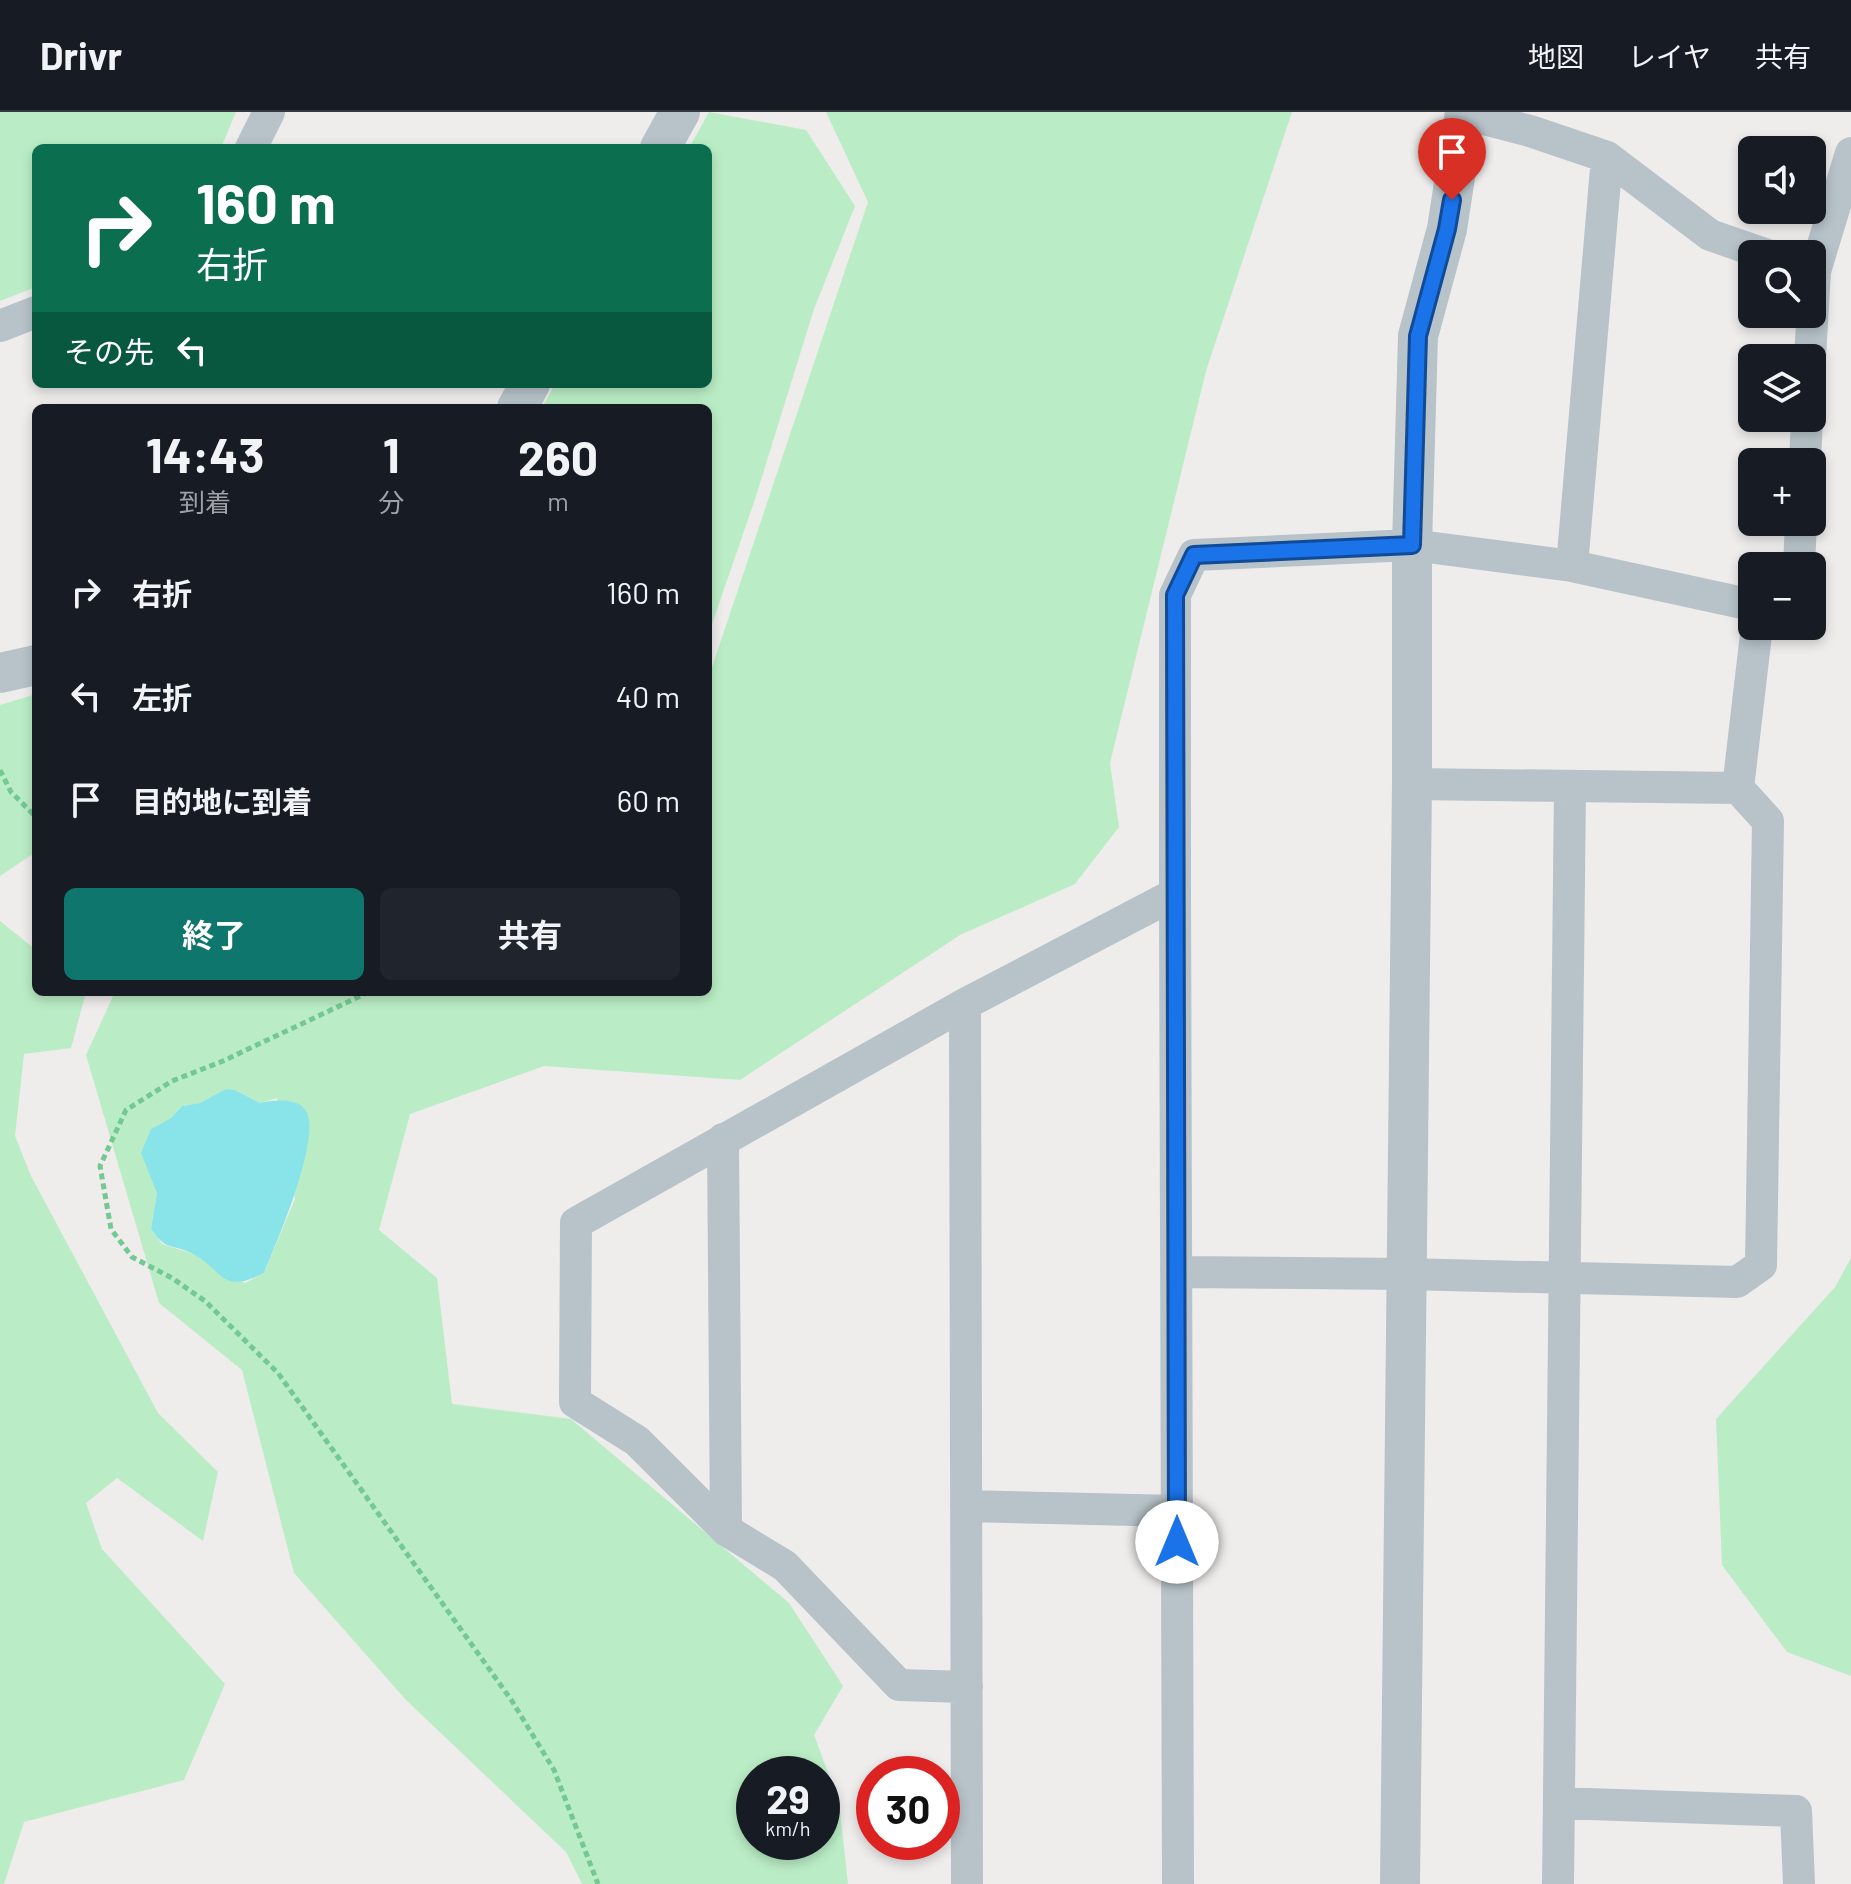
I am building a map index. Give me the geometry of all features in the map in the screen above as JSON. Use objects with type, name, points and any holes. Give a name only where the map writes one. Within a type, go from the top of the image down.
[{"type":"street","points":[[253,144],[269,112]]},
{"type":"street","points":[[662,144],[680,112]]},
{"type":"street","points":[[1400,1884],[1412,545],[1418,336],[1447,229],[1465,113],[1607,157],[1710,235],[1738,245]]},
{"type":"street","points":[[1824,240],[1851,153]]},
{"type":"street","points":[[1572,566],[1607,157]]},
{"type":"street","points":[[0,326],[32,314]]},
{"type":"street","points":[[1178,1884],[1175,595],[1194,555],[1412,545],[1572,566],[1738,602]]},
{"type":"street","points":[[1738,788],[1755,640]]},
{"type":"street","points":[[0,673],[32,666]]},
{"type":"street","points":[[1176,1272],[1737,1282],[1761,1265],[1768,821],[1738,788],[1412,784]]},
{"type":"street","points":[[1558,1884],[1570,786]]},
{"type":"street","points":[[967,1687],[899,1685],[785,1566],[726,1530],[637,1441],[575,1402],[576,1223],[965,1004],[1175,894]]},
{"type":"street","points":[[965,1004],[967,1884]]},
{"type":"street","points":[[723,1139],[726,1530]]},
{"type":"street","points":[[966,1506],[1177,1511]]},
{"type":"street","points":[[1559,1803],[1796,1811],[1799,1884]]},
{"type":"path","points":[[0,770],[11,792],[32,813]]},
{"type":"path","points":[[361,996],[223,1061],[172,1081],[126,1110],[100,1166],[111,1229],[132,1257],[172,1278],[205,1301],[278,1373],[512,1701],[554,1770],[598,1884]]},
{"type":"green space","points":[[0,112],[236,112],[223,144],[32,144],[32,289],[0,301]]},
{"type":"green space","points":[[709,112],[806,130],[855,206],[814,309],[712,624],[712,404],[544,404],[553,388],[712,388],[712,144],[691,144]]},
{"type":"green space","points":[[826,112],[1292,112],[1206,371],[1110,763],[1119,827],[1075,884],[960,935],[740,1080],[544,1066],[410,1114],[379,1230],[437,1278],[452,1404],[571,1419],[789,1603],[843,1686],[814,1735],[822,1756],[736,1756],[736,1860],[840,1860],[840,1811],[848,1884],[582,1884],[566,1852],[406,1700],[294,1573],[242,1370],[159,1303],[86,1055],[113,996],[712,996],[712,667],[868,202]],"holes":[[[226,1089],[235,1090],[260,1103],[277,1098],[295,1199],[264,1273],[245,1283],[193,1254],[162,1244],[151,1229],[157,1193],[151,1129],[171,1118],[182,1106],[200,1103]]]},
{"type":"green space","points":[[32,695],[32,855],[0,876],[0,705]]},
{"type":"green space","points":[[0,921],[32,947],[32,996],[85,996],[71,1048],[24,1054],[15,1136],[31,1176],[158,1413],[218,1472],[203,1541],[117,1478],[86,1503],[102,1549],[225,1684],[184,1780],[24,1822],[4,1884],[0,1884]]},
{"type":"green space","points":[[1851,1258],[1851,1676],[1787,1652],[1722,1565],[1716,1419],[1835,1287]]},
{"type":"water","points":[[226,1089],[235,1090],[260,1103],[297,1103],[306,1111],[309,1125],[308,1144],[296,1191],[264,1273],[239,1282],[224,1278],[193,1254],[166,1244],[151,1229],[157,1193],[141,1153],[151,1129],[171,1118],[182,1106],[200,1103]]},
{"type":"route","points":[[1177,1542],[1175,595],[1194,555],[1412,545],[1418,336],[1452,200]]}]
